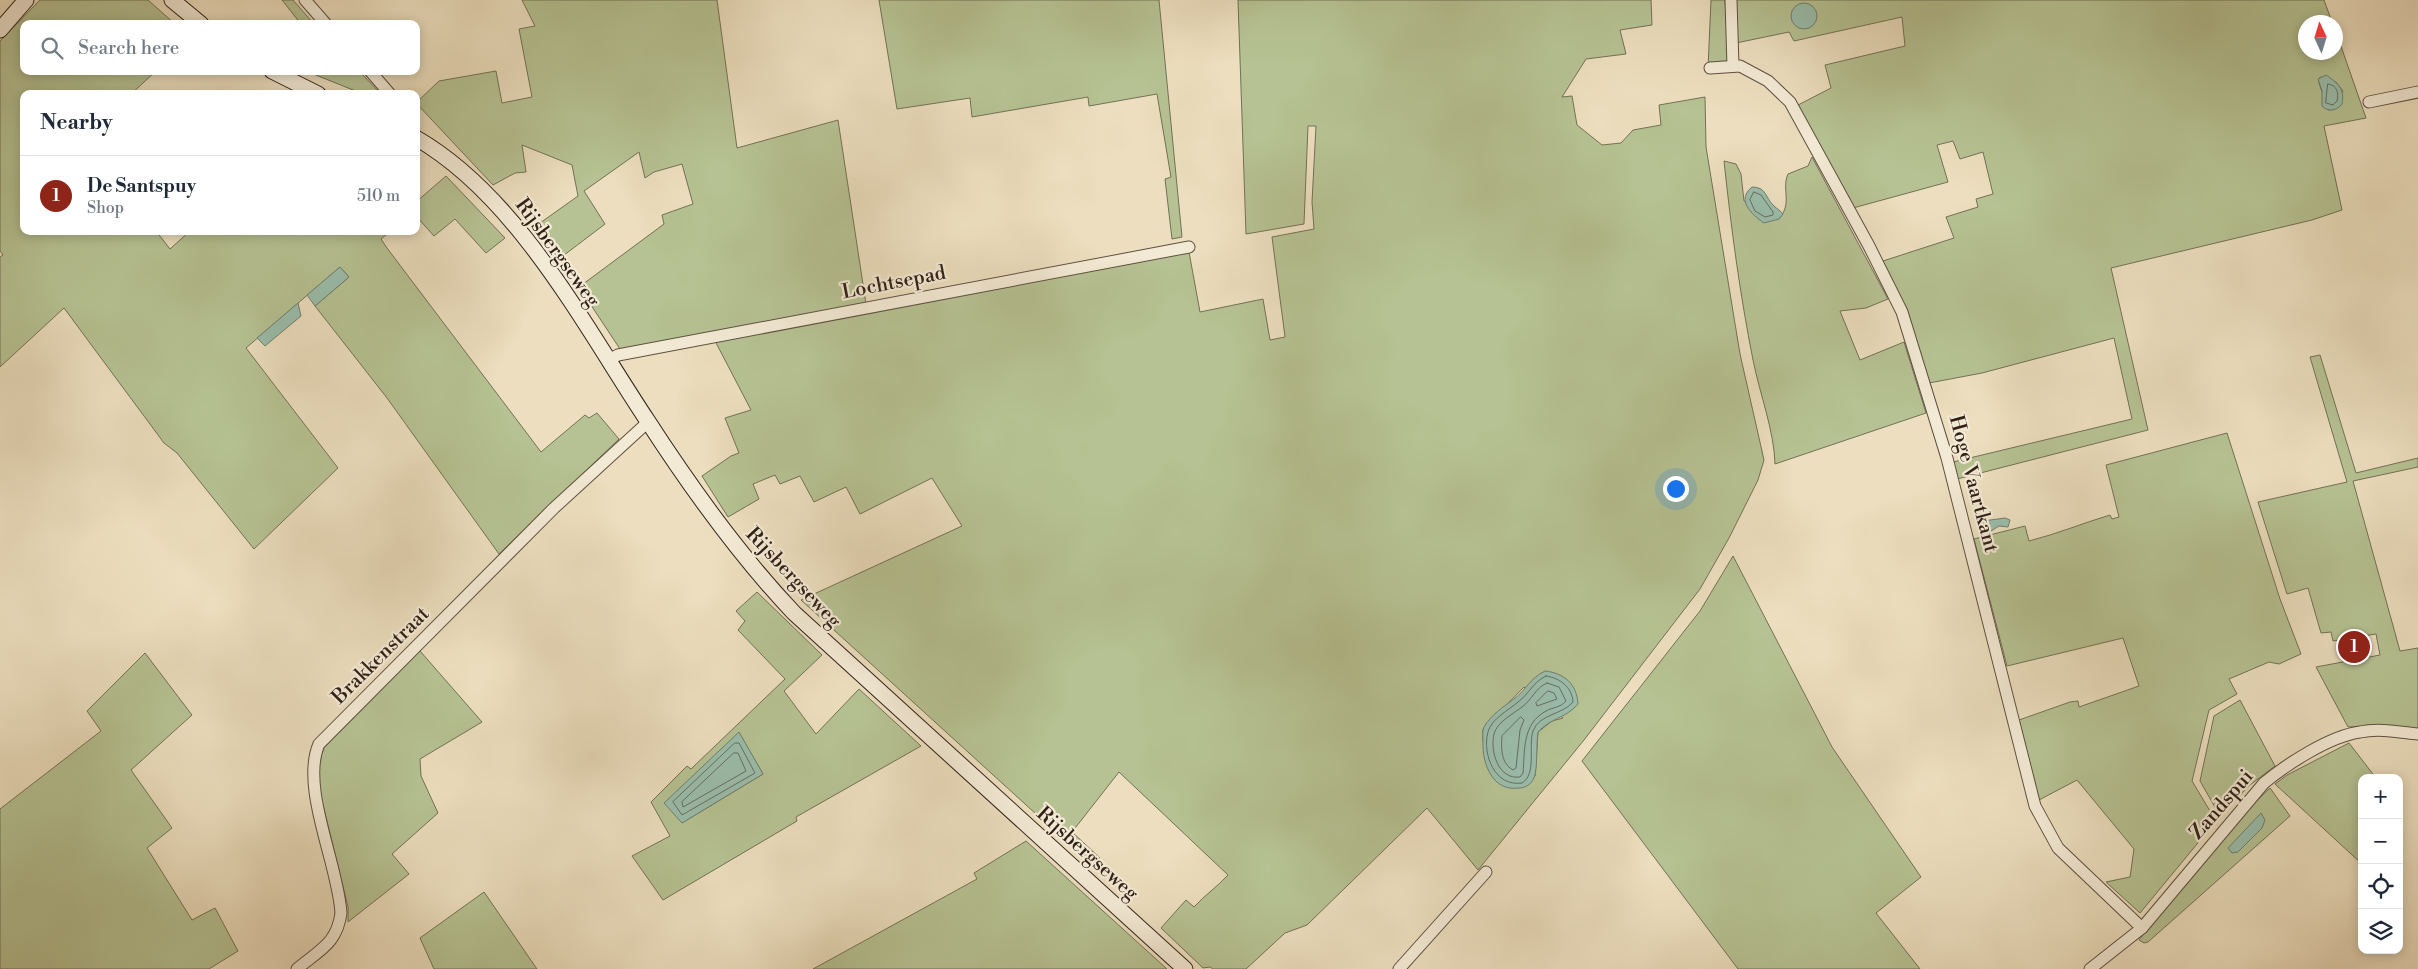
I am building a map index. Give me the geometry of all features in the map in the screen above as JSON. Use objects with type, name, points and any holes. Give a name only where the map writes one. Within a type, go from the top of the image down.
[{"type":"main road","points":[[0,30],[26,0]]},
{"type":"main road","points":[[172,0],[196,20]]},
{"type":"main road","points":[[280,75],[310,90]]},
{"type":"main road","name":"Rijsbergseweg","points":[[420,141],[453,163],[500,208],[538,256],[648,422],[731,542],[794,613],[1184,969]]},
{"type":"street","points":[[305,0],[322,20]]},
{"type":"street","points":[[1730,0],[1733,66]]},
{"type":"street","name":"Hoge Vaartkant","points":[[1710,68],[1740,66],[1768,81],[1790,102],[1869,246],[1902,312],[1915,348],[1947,458],[2035,806],[2058,848],[2142,928]]},
{"type":"street","points":[[373,75],[387,90]]},
{"type":"street","points":[[2369,102],[2418,92]]},
{"type":"street","name":"Lochtsepad","points":[[608,360],[618,355],[1189,247]]},
{"type":"street","name":"Brakkenstraat","points":[[296,969],[331,941],[339,930],[341,913],[313,781],[315,753],[319,744],[554,508],[648,422]]},
{"type":"street","name":"Zandspui","points":[[2090,969],[2142,928],[2264,783],[2276,773],[2335,739],[2358,732],[2378,730],[2418,734]]},
{"type":"street","points":[[1400,969],[1486,872]]},
{"type":"shaded area","points":[[40,0],[148,0],[170,20],[20,20]]},
{"type":"shaded area","points":[[282,0],[293,0],[310,20],[298,20]]},
{"type":"shaded area","points":[[522,0],[717,0],[737,148],[838,120],[866,304],[620,349],[579,287],[664,224],[662,215],[693,204],[682,164],[654,172],[645,178],[639,152],[584,191],[605,224],[559,259],[533,228],[578,196],[572,165],[522,145],[526,172],[515,173],[493,185],[420,107],[420,99],[439,81],[496,71],[502,103],[532,97],[519,29],[535,26]]},
{"type":"shaded area","points":[[879,0],[1159,0],[1182,237],[1172,239],[1165,179],[1171,177],[1157,94],[1089,106],[1088,97],[972,117],[970,98],[897,109]]},
{"type":"shaded area","points":[[1238,0],[1651,0],[1652,25],[1620,30],[1626,54],[1586,59],[1562,97],[1572,96],[1577,125],[1602,145],[1621,143],[1633,130],[1661,125],[1659,105],[1705,97],[1706,147],[1740,354],[1764,460],[1758,480],[1729,538],[1700,589],[1584,740],[1478,870],[1427,808],[1307,925],[1285,933],[1246,969],[1213,969],[1210,967],[1203,968],[1161,928],[1186,900],[1194,907],[1228,875],[1119,772],[1072,832],[1100,858],[1092,865],[801,600],[962,526],[932,478],[860,514],[846,487],[814,502],[800,476],[780,484],[775,475],[753,484],[759,499],[728,517],[702,476],[731,456],[739,453],[725,418],[751,410],[714,339],[1189,252],[1200,312],[1263,299],[1270,340],[1285,337],[1272,237],[1314,229],[1312,202],[1316,126],[1308,126],[1304,224],[1246,234]],"holes":[[[1524,687],[1563,718],[1552,721],[1538,732],[1535,776],[1483,741],[1483,729]]]},
{"type":"shaded area","points":[[1711,0],[1725,0],[1729,66],[1708,68]]},
{"type":"shaded area","points":[[1736,0],[2324,0],[2329,15],[2298,15],[2298,60],[2343,60],[2343,52],[2366,118],[2324,126],[2342,210],[2312,220],[2111,268],[2148,430],[1957,479],[1953,462],[2132,419],[2114,338],[1982,373],[1929,383],[1883,261],[1954,238],[1946,217],[1978,207],[1976,199],[1993,194],[1983,152],[1960,159],[1953,141],[1937,145],[1948,182],[1853,208],[1798,105],[1831,88],[1825,65],[1905,46],[1902,17],[1794,41],[1789,32],[1736,43]],"holes":[[[2320,77],[2336,82],[2343,91],[2335,109],[2328,110],[2319,83]]]},
{"type":"shaded area","points":[[20,20],[20,75],[152,75],[135,90],[20,90],[20,235],[159,235],[170,249],[186,235],[386,235],[381,239],[387,248],[541,452],[585,415],[589,418],[597,413],[619,439],[499,554],[387,398],[315,306],[349,277],[340,267],[246,348],[338,468],[254,549],[177,453],[164,443],[64,308],[0,367],[0,257],[3,255],[0,251],[0,41]]},
{"type":"shaded area","points":[[316,75],[363,75],[377,90],[353,90]]},
{"type":"shaded area","points":[[1812,157],[1888,299],[1866,308],[1840,311],[1860,360],[1904,342],[1926,413],[1775,464],[1772,438],[1753,360],[1744,311],[1724,161],[1736,164],[1741,174],[1744,201],[1779,219],[1786,202],[1786,180],[1788,174],[1808,166]]},
{"type":"shaded area","points":[[446,176],[505,238],[486,253],[455,219],[434,236],[420,220],[420,199]]},
{"type":"shaded area","points":[[2320,355],[2356,473],[2418,458],[2418,467],[2353,481],[2400,651],[2418,648],[2418,730],[2379,726],[2348,727],[2316,667],[2380,655],[2376,634],[2333,641],[2331,632],[2321,633],[2308,588],[2287,594],[2258,502],[2347,482],[2310,357]]},
{"type":"shaded area","points":[[2227,433],[2280,599],[2301,654],[2279,664],[2269,662],[2229,679],[2237,694],[2209,710],[2192,781],[2216,821],[2140,913],[2106,882],[2130,877],[2134,849],[2077,780],[2039,800],[2019,720],[2070,702],[2078,701],[2079,707],[2139,686],[2123,638],[2007,666],[1974,539],[2025,526],[2029,541],[2110,515],[2112,519],[2119,517],[2106,465]]},
{"type":"shaded area","points":[[1733,556],[1832,747],[1921,877],[1876,913],[1920,969],[1738,969],[1582,761],[1700,611]]},
{"type":"shaded area","points":[[757,592],[822,655],[784,691],[816,734],[859,689],[921,746],[796,817],[797,821],[663,900],[632,856],[670,836],[651,802],[687,766],[691,769],[785,679],[738,630],[745,621],[736,611]],"holes":[[[739,733],[763,774],[682,823]]]},
{"type":"shaded area","points":[[420,651],[482,722],[420,759],[421,776],[438,813],[392,854],[409,874],[348,922],[348,907],[316,776],[318,754]]},
{"type":"shaded area","points":[[145,653],[192,715],[131,770],[172,828],[147,848],[192,920],[215,908],[238,951],[209,969],[0,969],[0,809],[101,731],[87,711]]},
{"type":"shaded area","points":[[2240,700],[2275,766],[2250,785],[2220,816],[2200,781],[2214,716]]},
{"type":"shaded area","points":[[2349,743],[2373,774],[2358,774],[2358,860],[2275,784],[2287,775]]},
{"type":"shaded area","points":[[2270,788],[2290,816],[2148,942],[2144,943],[2139,940],[2248,809]]},
{"type":"shaded area","points":[[1026,841],[1167,969],[813,969],[977,879],[974,873]]},
{"type":"shaded area","points":[[484,892],[537,969],[434,969],[420,938]]},
{"type":"water","points":[[1804,3],[1813,7],[1817,16],[1813,25],[1804,29],[1795,25],[1791,16],[1795,7]]},
{"type":"water","points":[[2326,75],[2340,87],[2343,99],[2342,104],[2333,110],[2322,106],[2322,91],[2318,79]]},
{"type":"water","points":[[1752,187],[1757,187],[1763,191],[1771,203],[1783,214],[1779,219],[1764,223],[1750,211],[1745,202],[1745,197]]},
{"type":"water","points":[[340,267],[349,277],[315,306],[307,295]]},
{"type":"water","points":[[298,303],[301,316],[265,346],[257,338]]},
{"type":"water","points":[[2005,518],[2010,520],[2008,527],[1999,526],[1991,531],[1980,529],[1980,523],[1983,521]]},
{"type":"water","points":[[1545,671],[1564,677],[1572,685],[1578,704],[1568,713],[1547,724],[1538,732],[1536,768],[1531,782],[1522,788],[1502,786],[1491,775],[1487,767],[1483,750],[1483,729],[1494,715],[1518,695],[1535,677]]},
{"type":"water","points":[[739,732],[763,774],[682,823],[664,803]]},
{"type":"water","points":[[2261,813],[2265,820],[2262,828],[2238,852],[2232,853],[2228,848]]},
{"type":"place","name":"De Santspuy","points":[[2354,647]]}]
